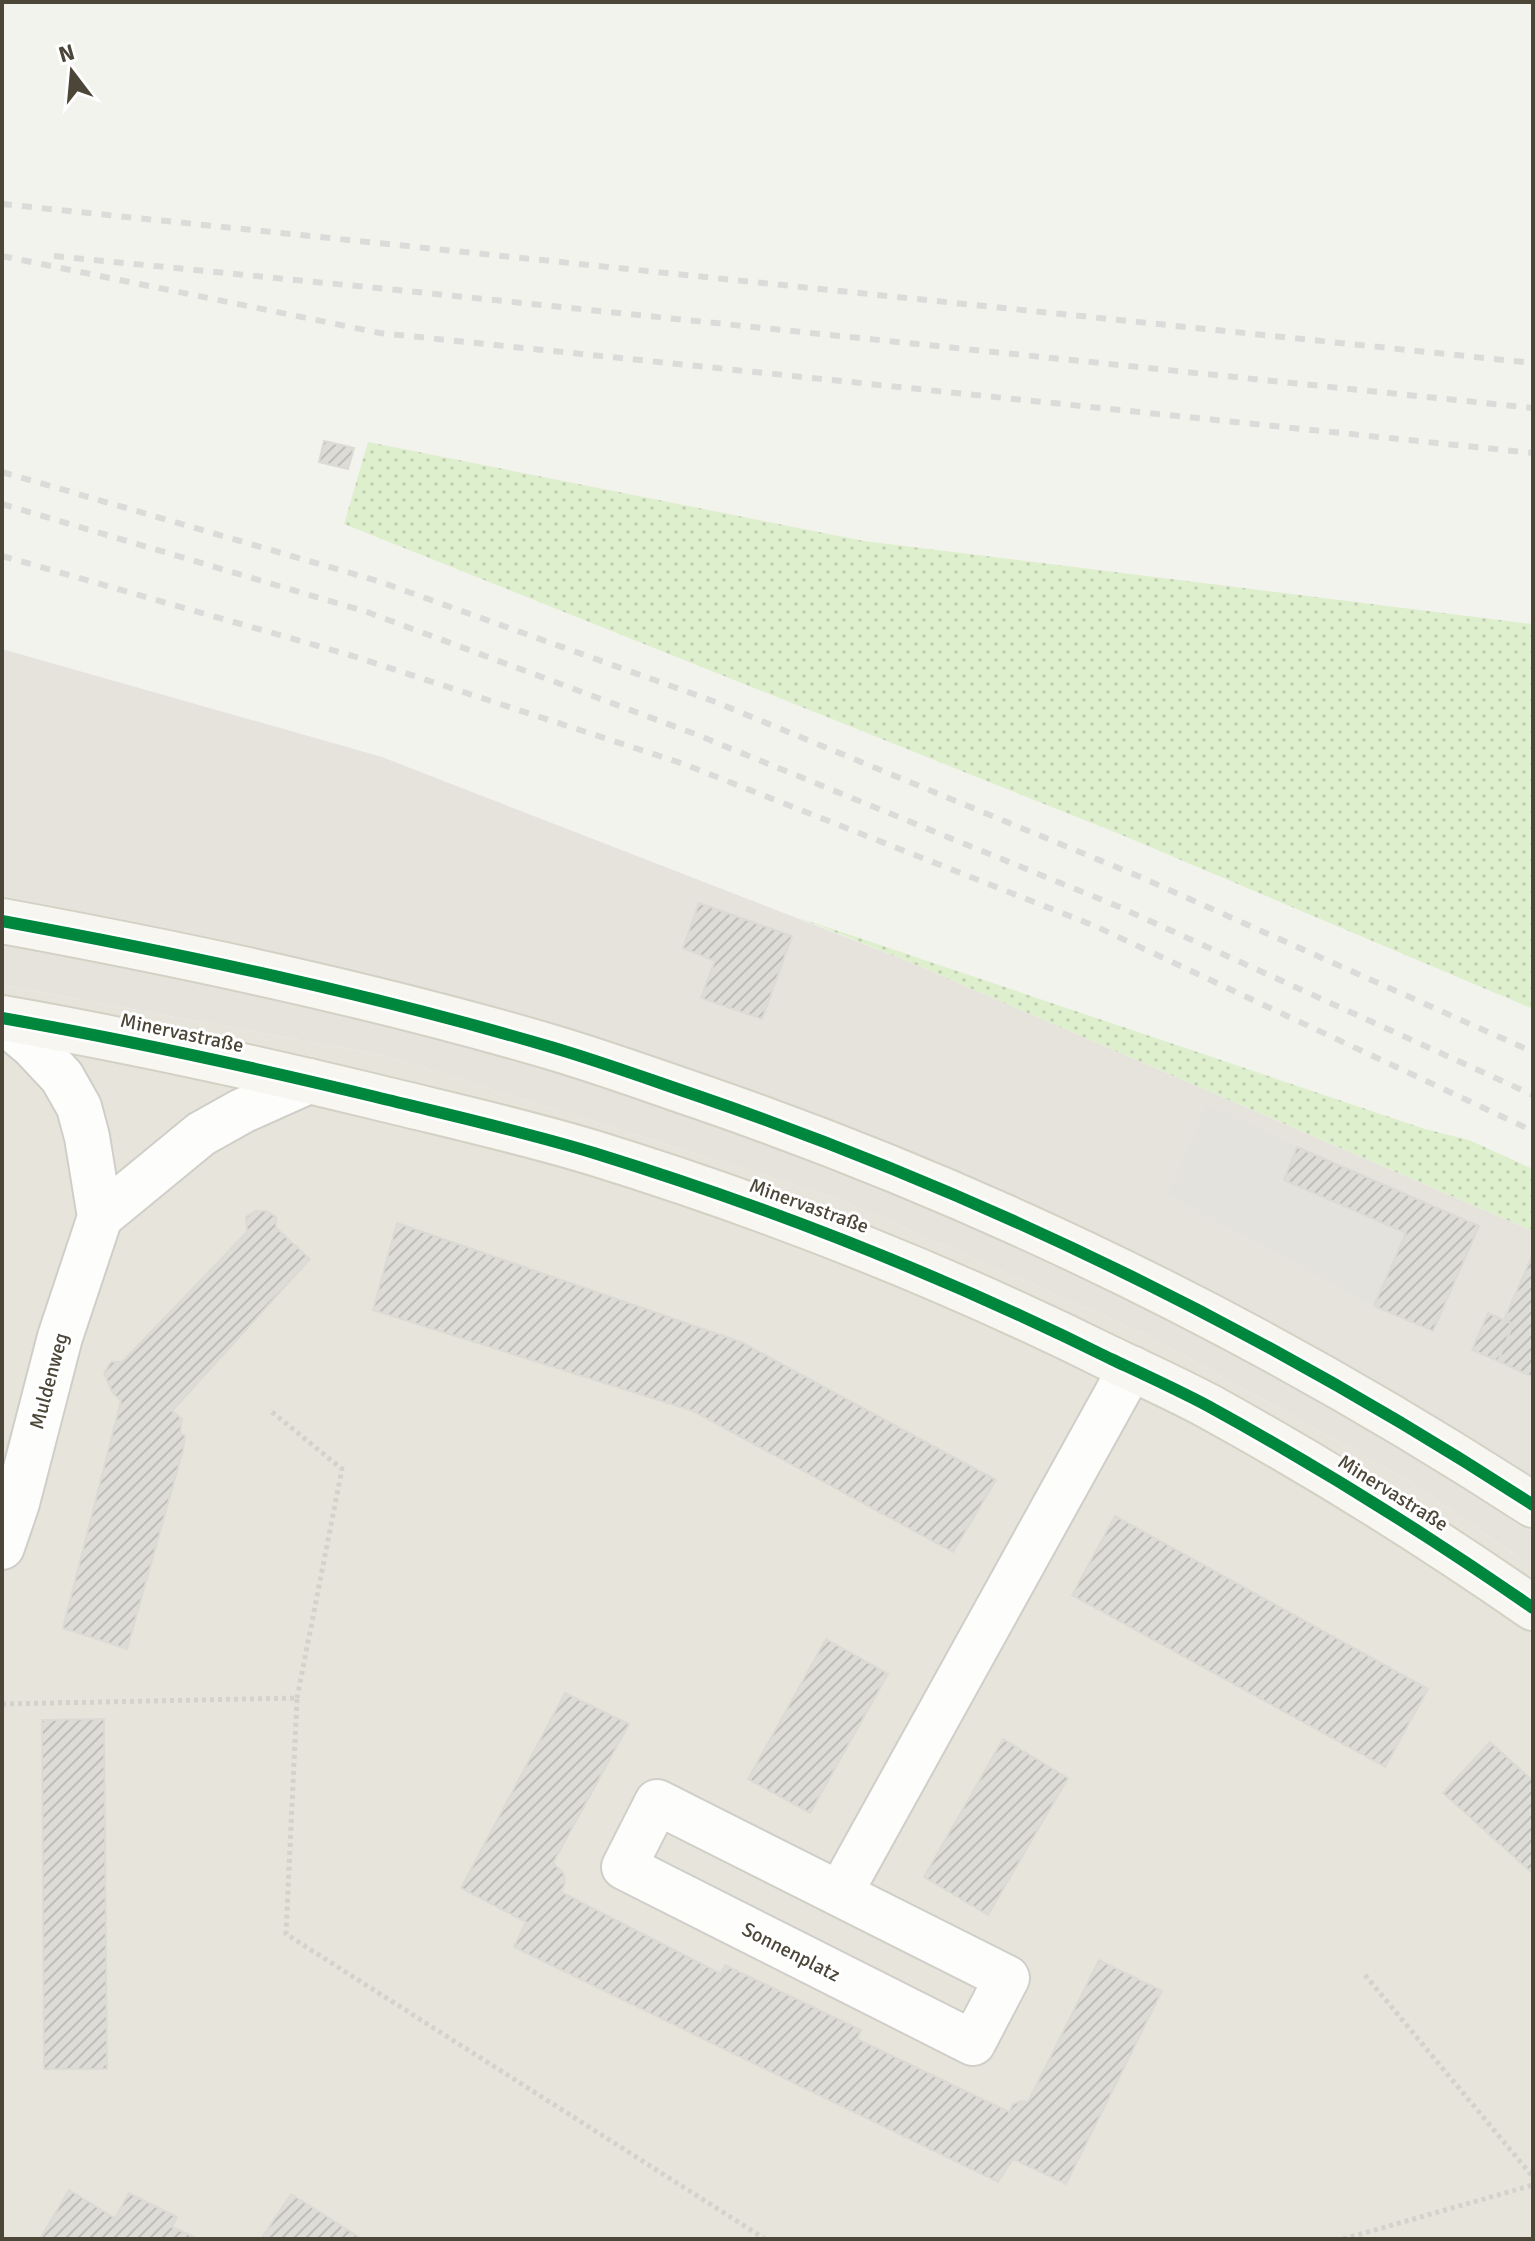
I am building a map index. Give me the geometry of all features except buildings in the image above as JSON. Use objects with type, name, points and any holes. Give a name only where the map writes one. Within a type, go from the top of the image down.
[{"type":"main road","points":[[2,921],[279,977],[483,1028],[625,1071],[833,1145],[1017,1221],[1172,1297],[1328,1379],[1533,1505]]},
{"type":"main road","name":"Minervastraße","points":[[2,1019],[125,1040],[451,1115],[589,1152],[759,1208],[864,1247],[964,1289],[1204,1404],[1411,1527],[1533,1608]]},
{"type":"street","name":"Muldenweg","points":[[2,1019],[62,1077],[79,1107],[100,1217],[60,1337],[17,1503],[2,1547]]},
{"type":"street","points":[[100,1217],[201,1134],[242,1111],[309,1081]]},
{"type":"street","points":[[840,1893],[1131,1368]]},
{"type":"street","name":"Sonnenplatz","points":[[657,1802],[840,1893],[1007,1978],[973,2043],[624,1867],[657,1802]]},
{"type":"path","points":[[272,1412],[342,1469],[297,1698],[286,1934],[765,2239]]},
{"type":"path","points":[[2,1704],[297,1698]]},
{"type":"path","points":[[1365,1975],[1533,2177]]},
{"type":"path","points":[[1343,2239],[1533,2185]]},
{"type":"shaded area","points":[[2,649],[382,757],[905,960],[1533,1231],[1533,1567],[1409,1481],[1145,1334],[836,1198],[386,1056],[2,985]]},
{"type":"shaded area","points":[[2,985],[386,1056],[836,1198],[1145,1334],[1409,1481],[1533,1567],[1533,2239],[2,2239]]},
{"type":"shaded area","points":[[1207,1104],[1297,1147],[1284,1180],[1406,1233],[1374,1306],[1168,1194]]},
{"type":"green space","points":[[368,442],[864,541],[1533,624],[1533,1009],[1117,833],[344,524]]},
{"type":"green space","points":[[797,917],[1425,1129],[1469,1140],[1533,1169],[1533,1231],[905,960]]},
{"type":"railway","points":[[2,204],[1533,363]]},
{"type":"railway","points":[[2,256],[380,333],[1533,453]]},
{"type":"railway","points":[[54,256],[1533,408]]},
{"type":"railway","points":[[2,472],[378,581],[713,701],[1138,876],[1533,1052]]},
{"type":"railway","points":[[2,504],[367,612],[695,734],[1117,906],[1533,1095]]},
{"type":"railway","points":[[2,556],[353,656],[684,764],[1095,926],[1533,1131]]},
{"type":"cycle path","points":[[2,921],[278,977],[483,1028],[608,1065],[810,1137],[1024,1226],[1233,1328],[1335,1384],[1533,1505]]},
{"type":"cycle path","points":[[2,1018],[236,1065],[513,1130],[660,1174],[792,1220],[985,1300],[1208,1406],[1373,1502],[1533,1608]]}]
